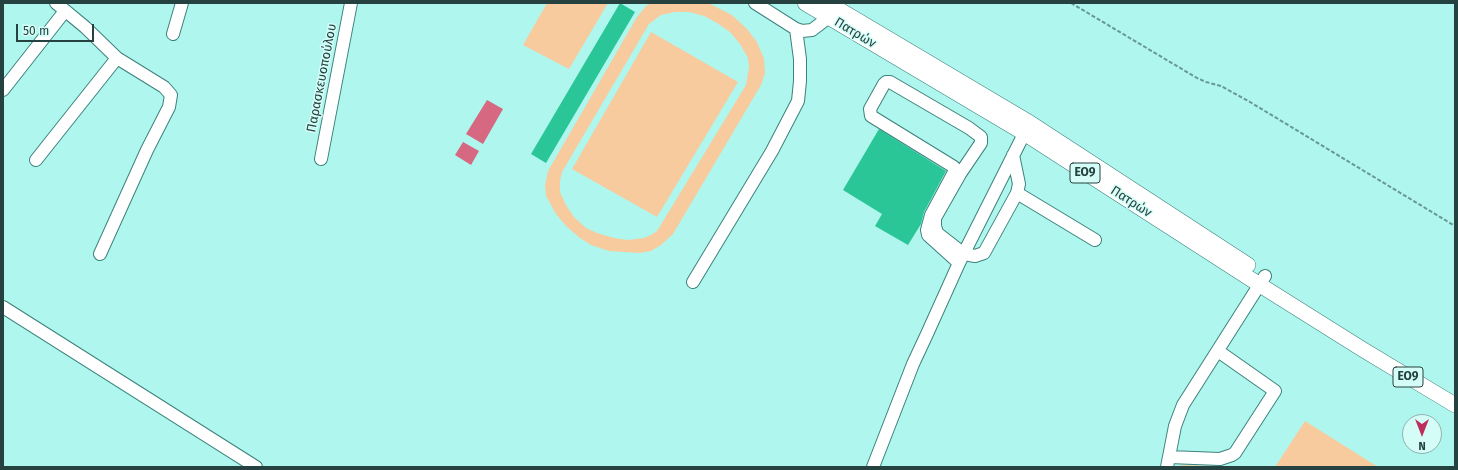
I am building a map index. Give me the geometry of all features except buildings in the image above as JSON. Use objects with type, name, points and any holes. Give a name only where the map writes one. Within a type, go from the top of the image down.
[{"type":"main road","name":"Πατρών","points":[[805,3],[828,10],[1027,128],[1380,355],[1455,406]]},
{"type":"main road","name":"Πατρών","points":[[1380,355],[1455,394]]},
{"type":"street","points":[[173,34],[182,3]]},
{"type":"street","name":"Παρασκευοπούλου","points":[[321,159],[351,3]]},
{"type":"street","points":[[755,3],[796,29],[802,31],[812,30],[828,10]]},
{"type":"street","points":[[3,90],[61,7],[86,27],[117,58],[164,87],[171,95],[169,107],[147,150],[100,254]]},
{"type":"street","points":[[693,282],[772,151],[798,101],[800,59],[796,29]]},
{"type":"street","points":[[36,160],[117,58]]},
{"type":"street","points":[[962,258],[937,233],[935,218],[960,174],[981,143],[981,137],[969,128],[890,82],[886,82],[870,109],[871,116],[948,162],[955,168],[931,215],[927,230],[928,235],[962,258],[984,253],[1017,193],[1019,184],[1013,155]]},
{"type":"street","points":[[873,467],[913,364],[962,258],[1027,128]]},
{"type":"street","points":[[1017,193],[1095,240]]},
{"type":"street","points":[[1218,351],[1275,391],[1235,453],[1232,455],[1220,459],[1168,462],[1174,426],[1183,405],[1263,281]]},
{"type":"street","points":[[3,307],[256,467]]},
{"type":"path","points":[[1071,3],[1197,78],[1221,86],[1250,102],[1455,226]]},
{"type":"shaded area","points":[[547,3],[608,3],[569,69],[523,45]]},
{"type":"shaded area","points":[[651,3],[708,3],[732,15],[747,29],[757,42],[764,59],[765,73],[761,85],[673,234],[661,245],[651,251],[639,253],[609,251],[591,245],[566,226],[556,214],[546,196],[545,185],[548,171],[637,17],[646,6]],"holes":[[[675,12],[689,12],[704,16],[717,23],[730,32],[740,44],[748,58],[749,67],[746,85],[657,231],[644,238],[628,240],[597,233],[586,228],[574,217],[566,205],[560,192],[562,172],[649,24],[661,15]]]},
{"type":"shaded area","points":[[651,32],[738,82],[657,217],[572,169]]},
{"type":"shaded area","points":[[487,100],[503,109],[483,144],[466,134]]},
{"type":"shaded area","points":[[463,142],[479,151],[471,165],[455,155]]},
{"type":"shaded area","points":[[1305,421],[1378,467],[1275,467]]},
{"type":"shaded area","points":[[1181,465],[1244,467],[1181,467]]}]
